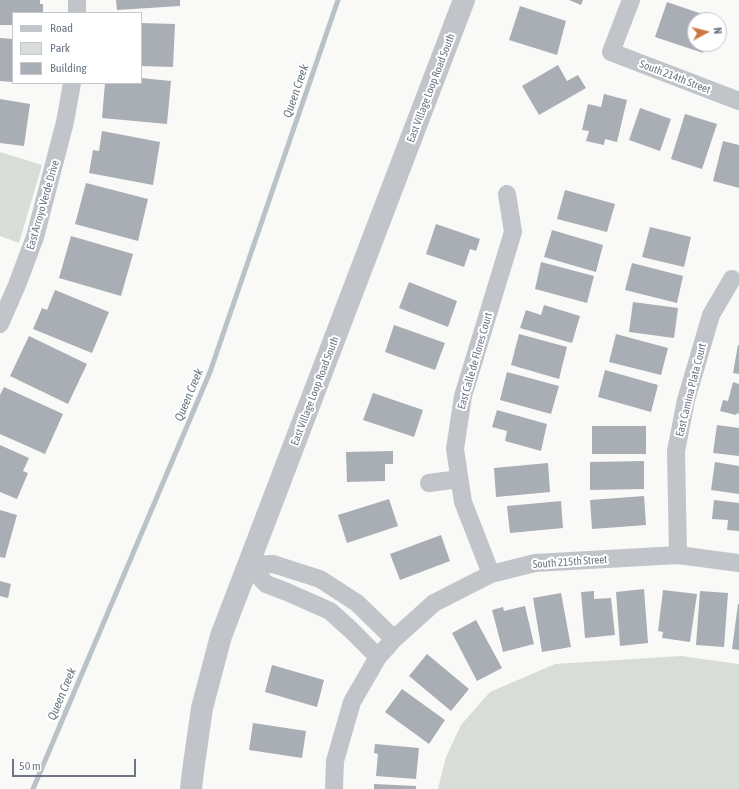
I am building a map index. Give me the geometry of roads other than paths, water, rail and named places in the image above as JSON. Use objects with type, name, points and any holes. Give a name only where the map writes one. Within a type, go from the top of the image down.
[{"type":"street","points":[[77,0],[77,12]]},
{"type":"street","name":"East Village Loop Road South","points":[[191,789],[202,708],[221,636],[464,0]]},
{"type":"street","name":"South 214th Street","points":[[631,0],[611,52],[739,101]]},
{"type":"street","name":"East Arroyo Verde Drive","points":[[0,324],[17,285],[35,237],[60,144],[72,84]]},
{"type":"street","name":"East Calle de Flores Court","points":[[491,574],[463,502],[456,449],[463,396],[513,232],[507,194]]},
{"type":"street","name":"East Camina Plata Court","points":[[678,555],[676,451],[685,407],[711,315],[732,279]]},
{"type":"street","points":[[429,483],[459,479]]},
{"type":"street","name":"South 215th Street","points":[[334,789],[335,761],[352,702],[378,657],[394,639],[434,603],[491,574],[535,563],[678,555],[739,563]]},
{"type":"street","points":[[248,565],[273,564],[320,579],[357,603],[394,639]]},
{"type":"street","points":[[248,565],[266,584],[330,611],[378,657]]},
{"type":"waterway","name":"Queen Creek","points":[[33,789],[210,372],[338,0]]}]
